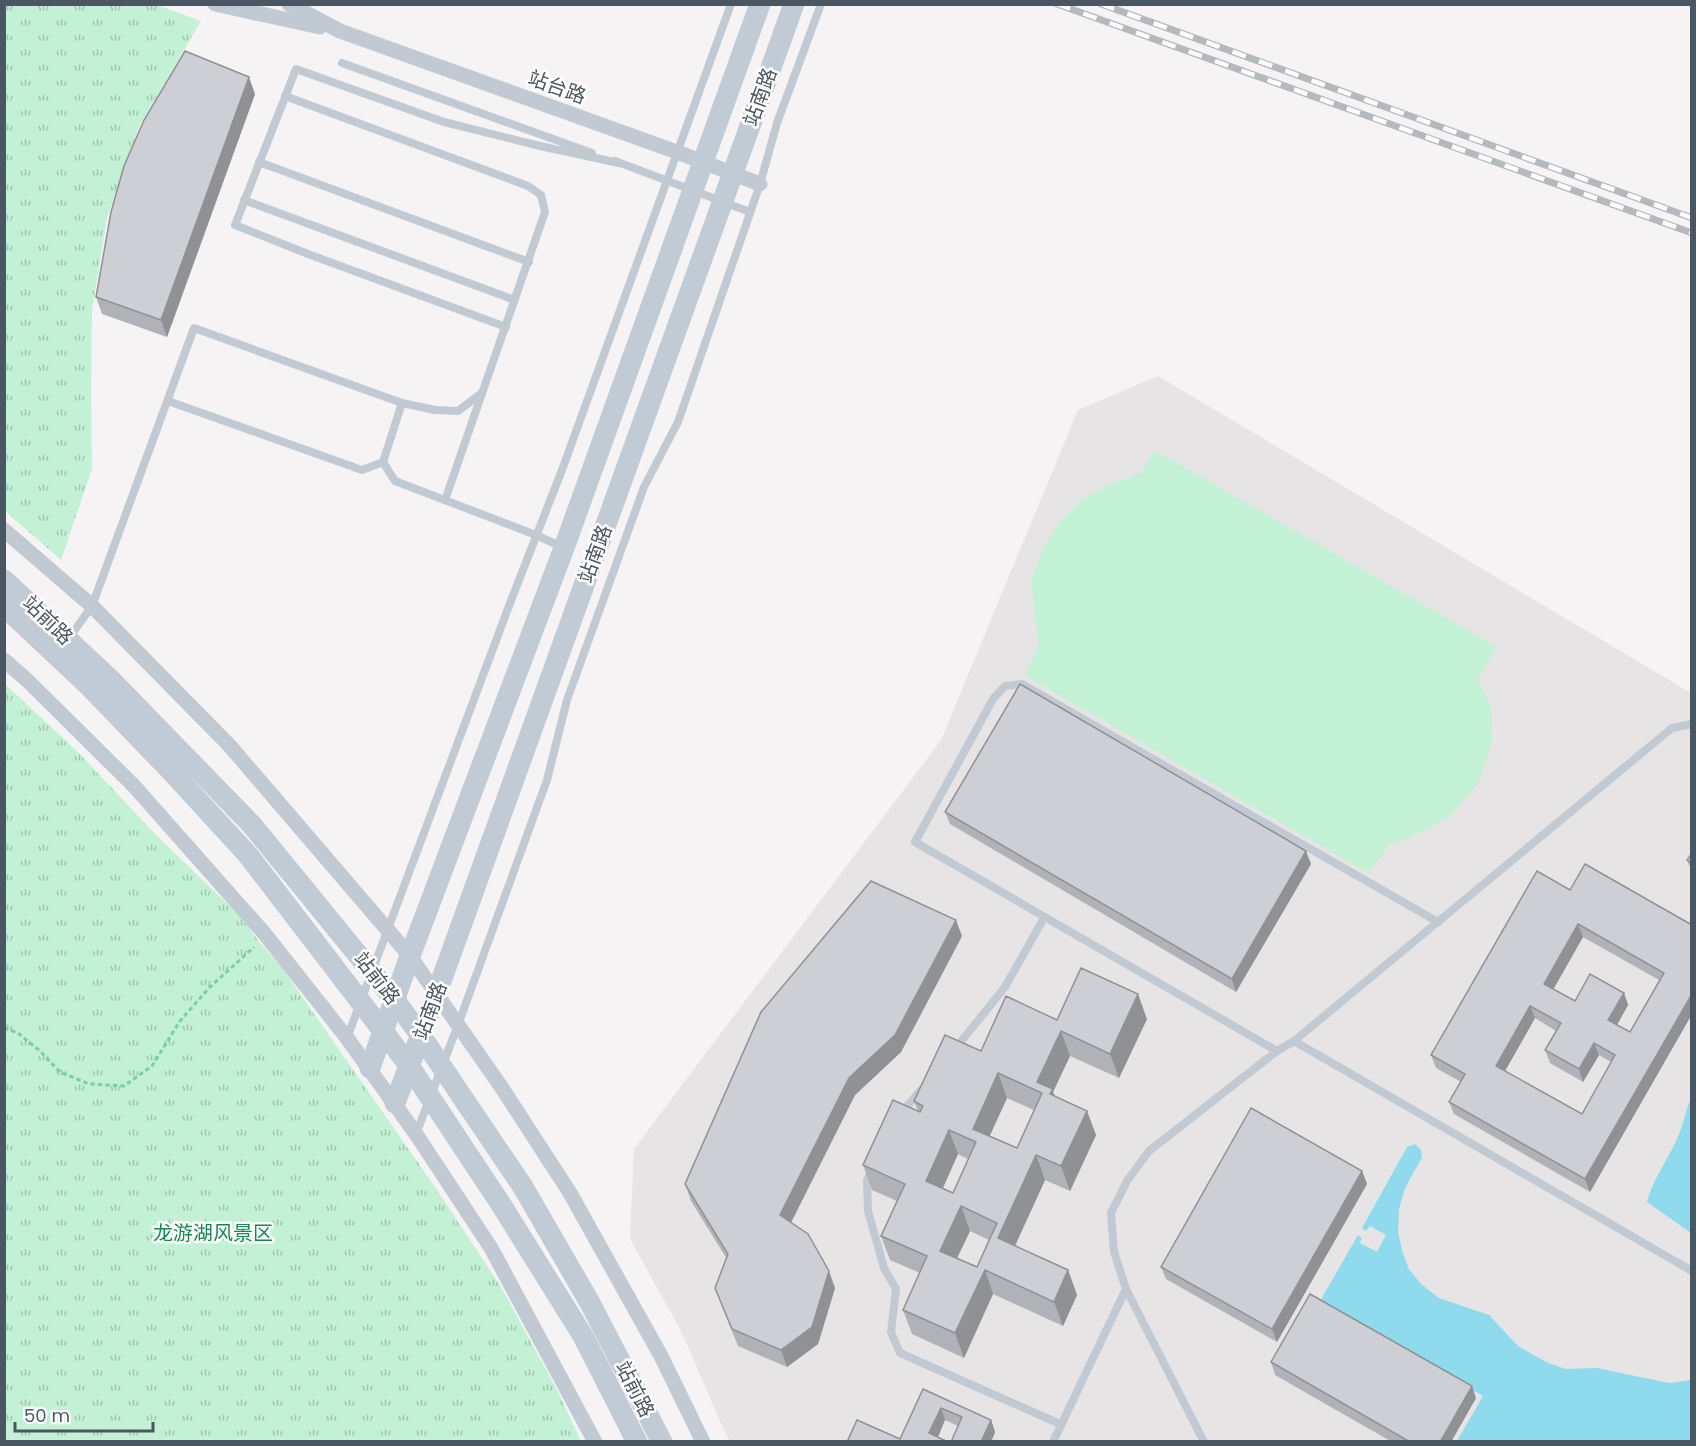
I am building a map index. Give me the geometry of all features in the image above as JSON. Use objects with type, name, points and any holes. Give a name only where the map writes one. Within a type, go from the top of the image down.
[{"type":"street","name":"站台路","points":[[215,4],[340,31],[760,184]]},
{"type":"street","name":"站台路","points":[[289,4],[340,31]]},
{"type":"street","name":"站南路","points":[[370,1068],[564,548],[760,4]]},
{"type":"street","name":"站南路","points":[[395,1103],[410,1067],[794,4]]},
{"type":"street","points":[[4,530],[92,606],[229,745],[410,956],[502,1088],[570,1193],[661,1356],[703,1442]]},
{"type":"street","name":"站前路","points":[[4,580],[112,681],[252,825],[394,999],[529,1196],[591,1303],[662,1442]]},
{"type":"street","name":"站前路","points":[[4,606],[87,684],[248,855],[383,1031],[410,1067],[502,1206],[583,1336],[637,1442]]},
{"type":"street","points":[[4,660],[134,786],[264,933],[370,1068],[491,1248],[595,1442]]},
{"type":"lane","points":[[347,1038],[562,470],[731,4]]},
{"type":"lane","points":[[416,1134],[547,780],[567,700],[644,487],[678,422],[760,184],[777,123],[821,4]]},
{"type":"lane","points":[[342,63],[750,212]]},
{"type":"lane","points":[[506,327],[235,225],[296,69],[444,122],[619,163]]},
{"type":"lane","points":[[285,96],[528,186],[541,195],[545,212],[446,500]]},
{"type":"lane","points":[[259,162],[529,262]]},
{"type":"lane","points":[[244,201],[515,300]]},
{"type":"lane","points":[[68,639],[92,606],[194,328],[402,403],[435,410],[458,411],[482,393]]},
{"type":"lane","points":[[168,402],[362,470],[382,462],[402,403]]},
{"type":"lane","points":[[382,462],[394,481],[536,535],[564,548]]},
{"type":"lane","points":[[1277,1051],[915,842],[993,699],[1005,686],[1022,684],[1438,922]]},
{"type":"lane","points":[[1204,1442],[1126,1289],[1114,1252],[1111,1214],[1126,1181],[1149,1151],[1277,1051],[1294,1041],[1672,728],[1692,724]]},
{"type":"lane","points":[[949,1056],[1005,987],[1044,918]]},
{"type":"lane","points":[[1294,1041],[1692,1271]]},
{"type":"lane","points":[[898,1116],[928,1082]]},
{"type":"lane","points":[[876,1158],[867,1180],[868,1210],[884,1268],[896,1289],[891,1332],[900,1353],[1060,1424]]},
{"type":"lane","points":[[1053,1442],[1126,1289]]},
{"type":"path","points":[[4,1028],[18,1033],[60,1072],[90,1084],[123,1086],[152,1066],[180,1021],[209,988],[259,942],[264,933]]},
{"type":"shaded area","points":[[1158,376],[1691,693],[1691,1441],[730,1441],[724,1430],[681,1331],[630,1239],[634,1149],[941,740],[1078,410]]},
{"type":"green space","points":[[5,5],[157,5],[201,21],[139,126],[107,218],[92,310],[92,469],[61,560],[5,511]]},
{"type":"green space","points":[[1156,451],[1497,647],[1478,678],[1491,709],[1492,743],[1478,783],[1451,816],[1420,833],[1390,844],[1368,873],[1024,675],[1039,648],[1031,582],[1042,551],[1060,521],[1080,501],[1111,484],[1139,474]]},
{"type":"green space","name":"龙游湖风景区","points":[[4,683],[78,752],[157,836],[243,919],[259,942],[280,965],[435,1187],[501,1287],[557,1390],[581,1441],[5,1441]]},
{"type":"water","points":[[1691,1098],[1692,1233],[1647,1202],[1677,1138]]},
{"type":"water","points":[[1415,1144],[1421,1150],[1422,1158],[1404,1191],[1399,1210],[1398,1232],[1409,1269],[1421,1284],[1439,1298],[1489,1315],[1518,1346],[1548,1363],[1566,1369],[1597,1368],[1669,1383],[1691,1380],[1691,1441],[1457,1441],[1483,1396],[1319,1303],[1358,1235],[1362,1238],[1360,1243],[1377,1252],[1386,1235],[1370,1226],[1366,1231],[1362,1228],[1407,1147]]},
{"type":"building","points":[[185,51],[249,77],[161,320],[96,297],[111,212],[124,166],[144,120]]},
{"type":"building","points":[[1020,684],[1306,851],[1232,979],[945,812]]},
{"type":"building","points":[[1692,853],[1692,863],[1687,860]]},
{"type":"building","points":[[1585,864],[1692,925],[1692,994],[1585,1179],[1449,1102],[1465,1074],[1431,1055],[1537,871],[1570,890]],"holes":[[[1578,924],[1664,973],[1630,1032],[1608,1020],[1624,993],[1590,974],[1575,1001],[1544,984]],[[1530,1006],[1561,1023],[1545,1050],[1579,1069],[1594,1043],[1615,1055],[1582,1114],[1496,1066]]]},
{"type":"building","points":[[871,881],[956,920],[895,1035],[849,1078],[780,1215],[808,1234],[829,1271],[812,1327],[781,1350],[732,1329],[715,1288],[728,1254],[685,1184],[761,1012]]},
{"type":"building","points":[[1081,968],[1138,994],[1110,1054],[1061,1031],[1037,1082],[1053,1089],[1050,1094],[1087,1111],[1061,1166],[1036,1155],[998,1238],[1068,1270],[1054,1302],[985,1270],[955,1333],[903,1310],[927,1256],[881,1236],[905,1184],[863,1165],[893,1100],[920,1112],[923,1106],[914,1101],[945,1035],[981,1051],[1006,996],[1057,1020]],"holes":[[[998,1073],[1042,1093],[1017,1148],[973,1129]],[[949,1130],[976,1142],[953,1193],[926,1181]],[[961,1206],[997,1223],[977,1267],[940,1251]]]},
{"type":"building","points":[[1251,1108],[1362,1171],[1272,1329],[1161,1267]]},
{"type":"building","points":[[1310,1294],[1472,1386],[1440,1442],[1410,1442],[1271,1362]]},
{"type":"building","points":[[923,1389],[991,1420],[981,1442],[951,1442],[962,1417],[941,1408],[929,1433],[948,1442],[847,1442],[857,1420],[900,1439]]},
{"type":"railway","points":[[1057,4],[1692,233]]},
{"type":"railway","points":[[1101,4],[1692,218]]}]
